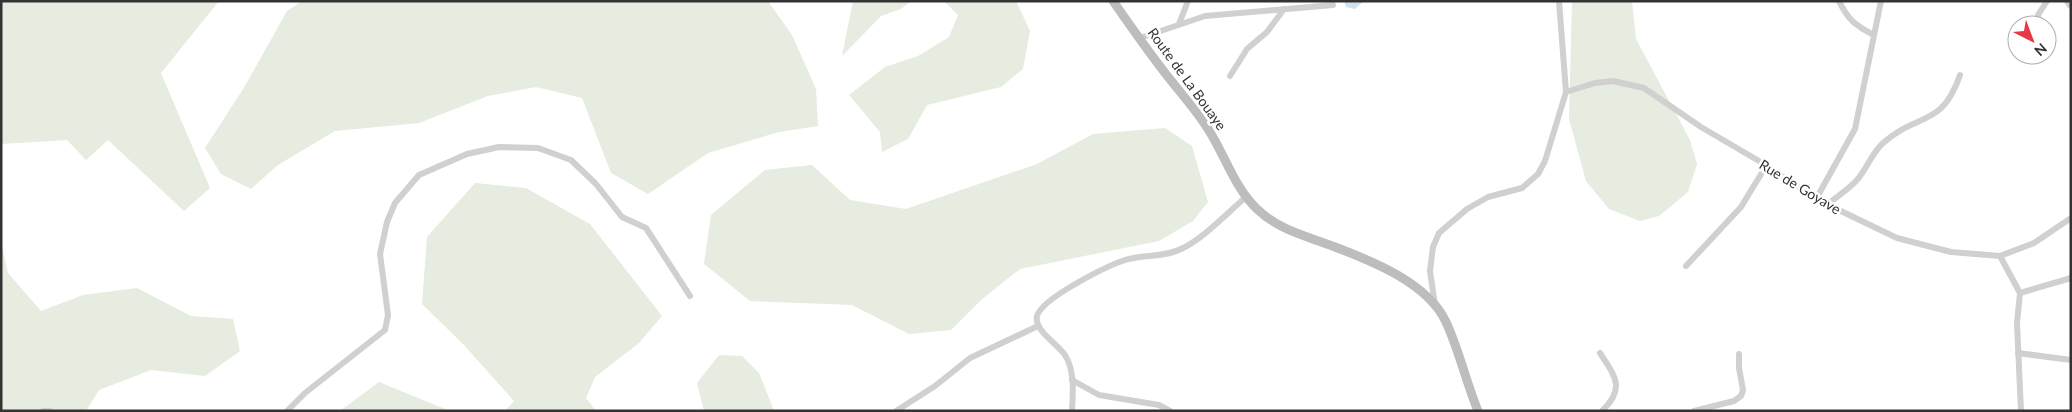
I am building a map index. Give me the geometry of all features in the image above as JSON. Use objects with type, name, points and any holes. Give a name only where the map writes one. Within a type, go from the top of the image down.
[{"type":"main road","name":"Route de La Bouaye","points":[[1113,1],[1209,130],[1246,197],[1257,209],[1283,229],[1344,250],[1389,270],[1412,285],[1436,307],[1445,321],[1478,411]]},
{"type":"street","points":[[1178,24],[1188,1]]},
{"type":"street","points":[[1436,307],[1430,270],[1432,246],[1439,233],[1467,210],[1488,197],[1522,188],[1531,181],[1545,161],[1566,92],[1559,1]]},
{"type":"street","points":[[1839,1],[1848,19],[1856,26],[1874,35]]},
{"type":"street","points":[[1816,199],[1855,129],[1881,1]]},
{"type":"street","points":[[2038,15],[2048,1]]},
{"type":"street","points":[[2068,1],[2071,5]]},
{"type":"street","points":[[1140,38],[1205,16],[1333,5]]},
{"type":"street","points":[[1230,76],[1247,49],[1267,32],[1284,9]]},
{"type":"street","points":[[1828,205],[1858,179],[1876,151],[1891,137],[1943,108],[1954,94],[1960,75]]},
{"type":"street","name":"Rue de Goyave","points":[[1566,92],[1595,83],[1613,82],[1644,88],[1701,128],[1766,166],[1816,199],[1898,238],[1951,252],[2000,256],[2034,243],[2071,218]]},
{"type":"street","points":[[287,411],[305,393],[384,330],[388,315],[380,254],[387,222],[395,203],[419,176],[467,154],[491,148],[538,148],[571,160],[596,184],[622,217],[646,228],[653,236],[690,296]]},
{"type":"street","points":[[1686,266],[1740,207],[1766,166]]},
{"type":"street","points":[[1072,411],[1071,368],[1066,356],[1038,326],[1037,317],[1044,305],[1057,296],[1127,259],[1168,255],[1183,249],[1246,197]]},
{"type":"street","points":[[2000,256],[2020,293],[2018,353],[2021,411]]},
{"type":"street","points":[[2020,293],[2071,278]]},
{"type":"street","points":[[896,411],[935,386],[970,358],[1038,326]]},
{"type":"street","points":[[1600,353],[1614,374],[1617,389],[1613,400],[1602,411]]},
{"type":"street","points":[[2018,353],[2071,360]]},
{"type":"street","points":[[1694,411],[1734,400],[1741,396],[1743,390],[1739,368],[1739,354]]},
{"type":"street","points":[[1072,380],[1099,395],[1159,405],[1170,411]]},
{"type":"street","points":[[43,411],[50,411]]},
{"type":"shaded area","points":[[1,1],[219,1],[161,73],[210,188],[184,211],[108,140],[86,160],[67,140],[1,144]]},
{"type":"shaded area","points":[[302,1],[768,1],[792,35],[816,89],[818,126],[779,132],[708,153],[648,194],[611,173],[582,98],[536,87],[488,96],[419,123],[335,131],[278,165],[251,189],[221,174],[205,148],[245,86],[287,11]]},
{"type":"shaded area","points":[[853,1],[911,1],[901,9],[881,16],[842,56]]},
{"type":"shaded area","points":[[944,1],[1016,1],[1030,31],[1023,69],[1001,87],[927,105],[908,139],[882,152],[880,132],[849,95],[885,67],[918,56],[949,37],[958,15]]},
{"type":"shaded area","points":[[1572,1],[1632,1],[1636,39],[1690,140],[1697,164],[1688,192],[1659,216],[1640,221],[1609,209],[1586,181],[1569,119]]},
{"type":"shaded area","points":[[1165,128],[1192,146],[1208,202],[1193,221],[1159,241],[1020,269],[981,300],[951,330],[909,334],[852,305],[750,301],[704,264],[711,215],[765,170],[812,165],[850,200],[906,209],[1037,164],[1093,134]]},
{"type":"shaded area","points":[[475,183],[526,188],[590,224],[662,316],[639,343],[595,377],[586,398],[596,411],[505,411],[514,401],[463,344],[422,304],[427,237]]},
{"type":"shaded area","points":[[1,242],[8,273],[41,311],[83,295],[137,288],[191,316],[233,319],[240,351],[205,376],[151,370],[99,390],[86,411],[1,411]]},
{"type":"shaded area","points":[[719,355],[742,356],[759,373],[774,411],[704,411],[697,383]]},
{"type":"shaded area","points":[[379,382],[450,411],[340,411]]},
{"type":"water","points":[[1344,1],[1364,1],[1355,9],[1346,7]]}]
